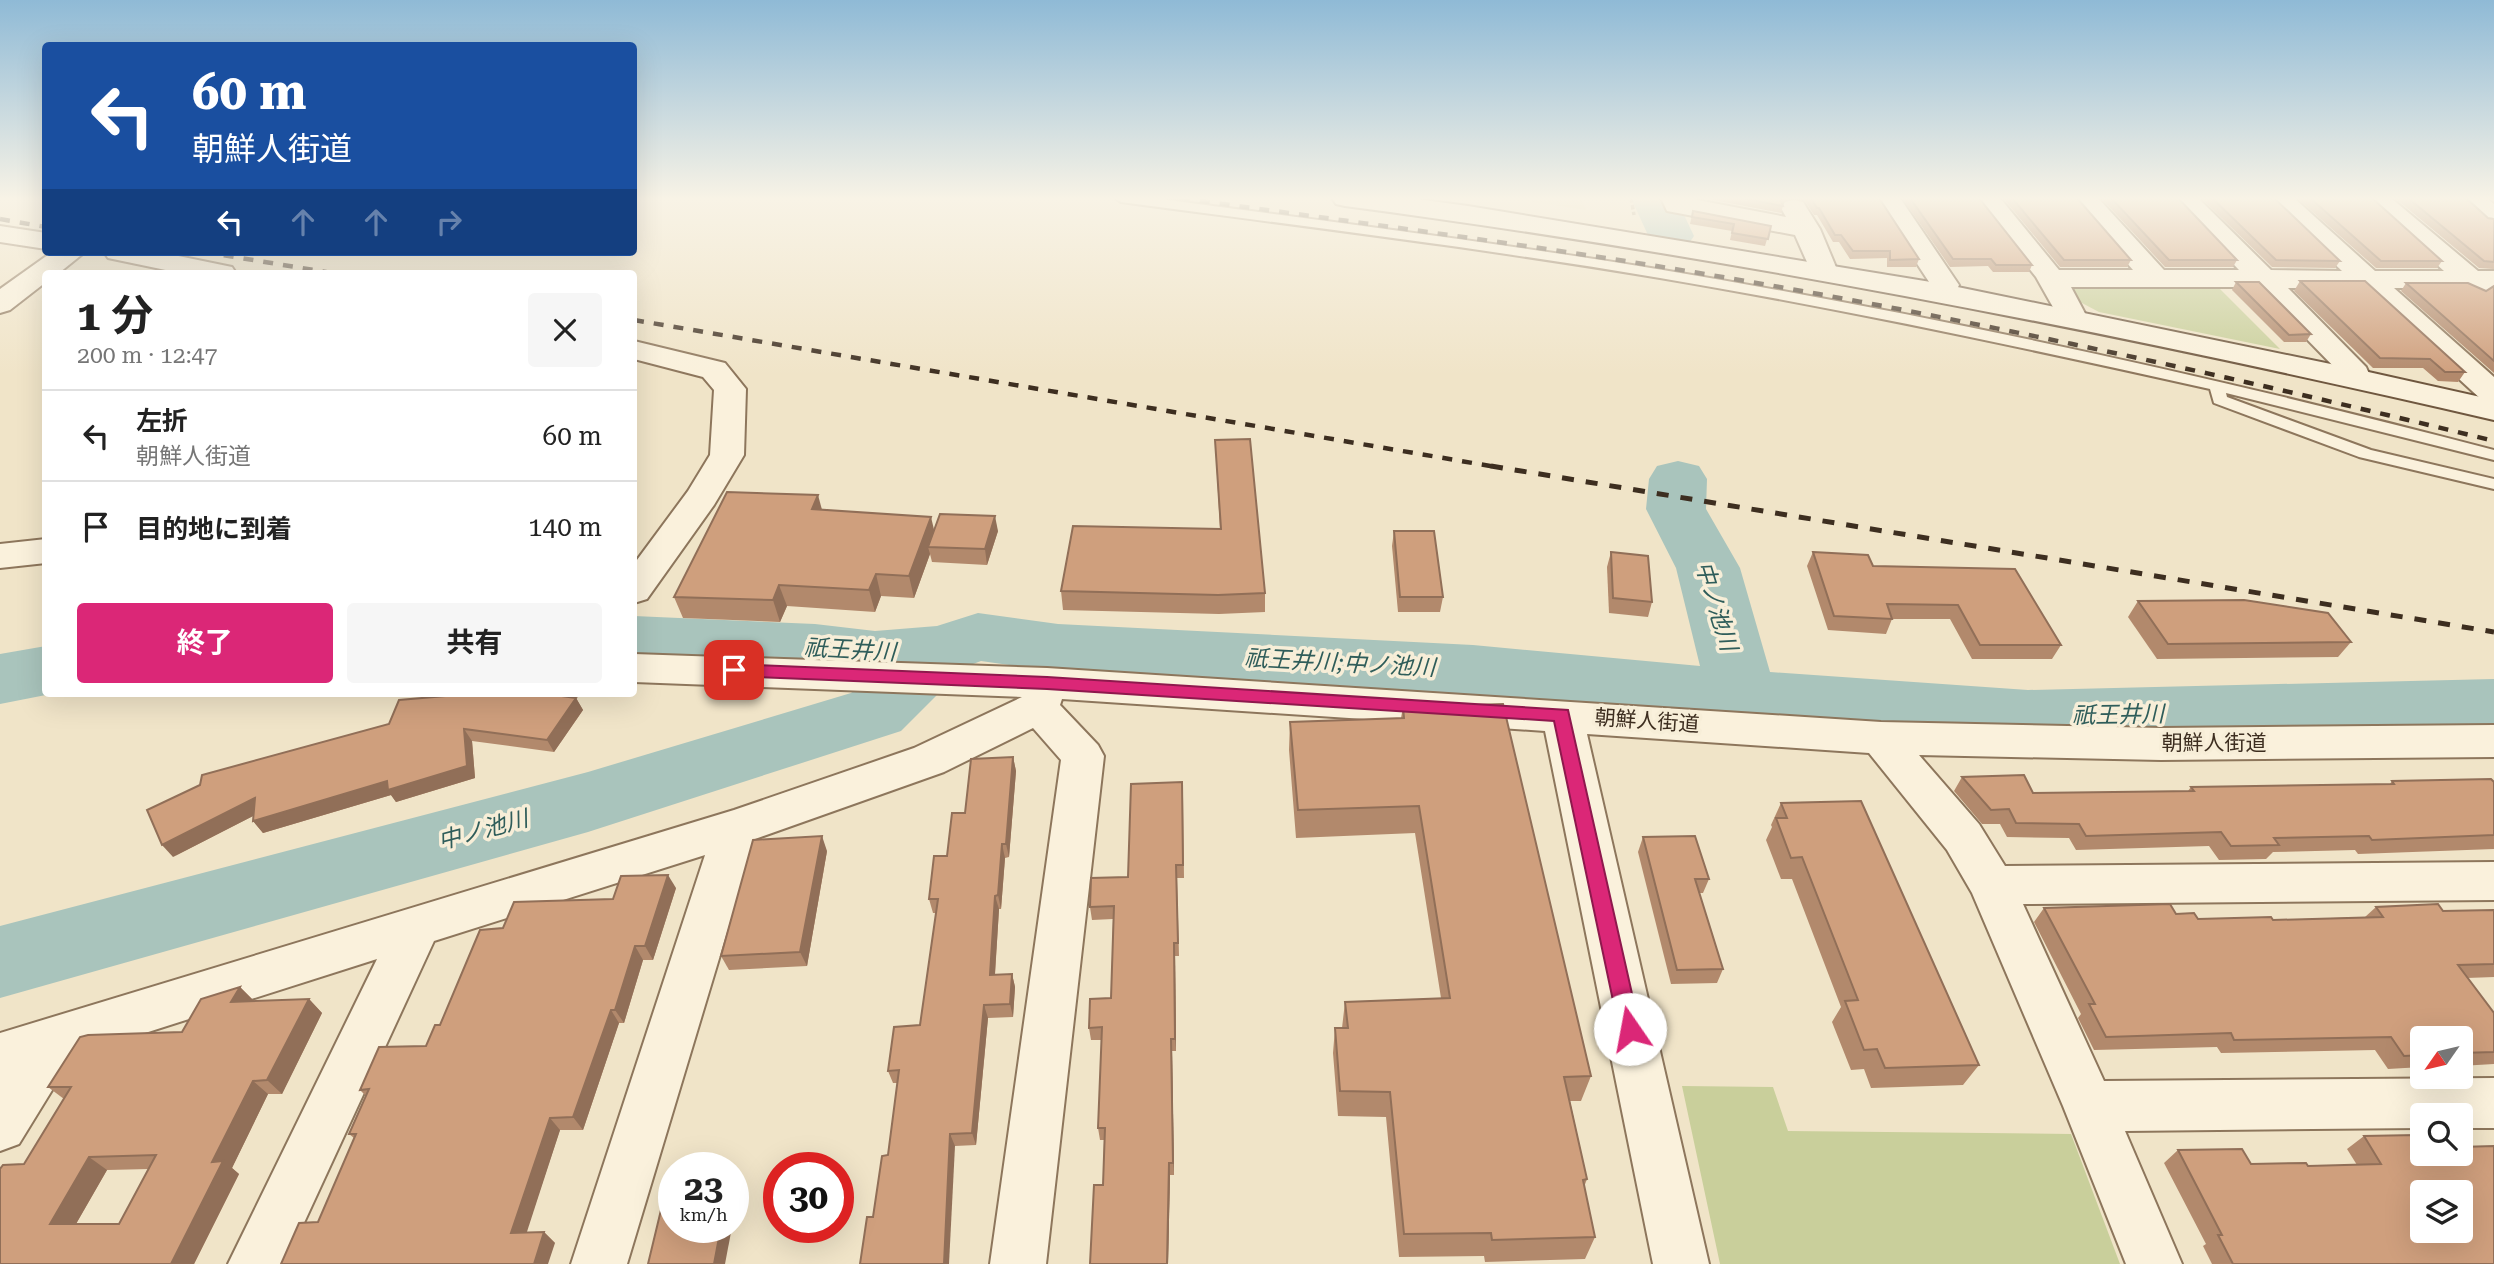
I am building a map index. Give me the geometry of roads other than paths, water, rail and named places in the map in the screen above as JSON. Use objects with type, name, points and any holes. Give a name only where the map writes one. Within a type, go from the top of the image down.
[{"type":"street","points":[[44,270],[64,257]]},
{"type":"street","points":[[72,270],[92,257]]},
{"type":"street","points":[[143,257],[207,270]]},
{"type":"street","points":[[1730,257],[1943,293],[2073,319],[2356,378],[2494,410]]},
{"type":"street","points":[[1818,257],[1824,272]]},
{"type":"street","points":[[1926,257],[1945,285],[1943,293]]},
{"type":"street","points":[[2032,257],[2070,309],[2073,319]]},
{"type":"street","points":[[2137,257],[2156,278]]},
{"type":"street","points":[[2241,257],[2351,368],[2356,378]]},
{"type":"street","points":[[2343,257],[2494,394]]},
{"type":"street","points":[[2452,257],[2483,281],[2494,299]]},
{"type":"street","points":[[0,304],[42,272]]},
{"type":"street","points":[[2049,278],[2483,281]]},
{"type":"street","points":[[0,326],[42,292]]},
{"type":"street","points":[[637,351],[714,370],[730,389],[727,455],[702,497],[637,586]]},
{"type":"street","points":[[0,556],[42,551]]},
{"type":"street","name":"朝鮮人街道","points":[[637,668],[978,680],[1043,695],[1562,715],[1881,738],[2161,744],[2494,741]]},
{"type":"street","points":[[0,1056],[736,827],[929,760],[1043,695],[1083,756],[1018,1264]]},
{"type":"street","points":[[1562,715],[1681,1264]]},
{"type":"street","points":[[1881,738],[1963,837],[1992,885],[2089,1106],[2154,1264]]},
{"type":"street","points":[[599,1264],[736,827]]},
{"type":"street","points":[[1992,885],[2494,881]]},
{"type":"street","points":[[256,1264],[418,925]]},
{"type":"street","points":[[0,1126],[56,1039]]},
{"type":"street","points":[[2089,1106],[2494,1103]]},
{"type":"lane","points":[[1541,257],[1738,288],[2217,386],[2494,455]]},
{"type":"lane","points":[[2217,386],[2220,400],[2269,416],[2346,448],[2494,484]]},
{"type":"waterway","name":"中ノ池川","points":[[1678,479],[1676,509],[1708,568],[1742,696]]},
{"type":"waterway","name":"祇王井川;中ノ池川","points":[[941,650],[978,637],[1058,648],[1473,670],[1742,696]]},
{"type":"waterway","name":"祇王井川","points":[[637,640],[815,648],[875,655],[941,650]]},
{"type":"waterway","name":"中ノ池川","points":[[0,962],[588,802],[876,712],[941,650]]},
{"type":"waterway","name":"祇王井川","points":[[0,679],[42,672]]},
{"type":"waterway","name":"祇王井川","points":[[1742,696],[2028,717],[2494,705]]},
{"type":"railway","points":[[234,257],[314,270]]},
{"type":"railway","points":[[1600,257],[1899,309],[2098,350],[2494,441]]},
{"type":"railway","points":[[637,321],[1502,468]]},
{"type":"railway","points":[[1491,466],[2494,632]]}]
